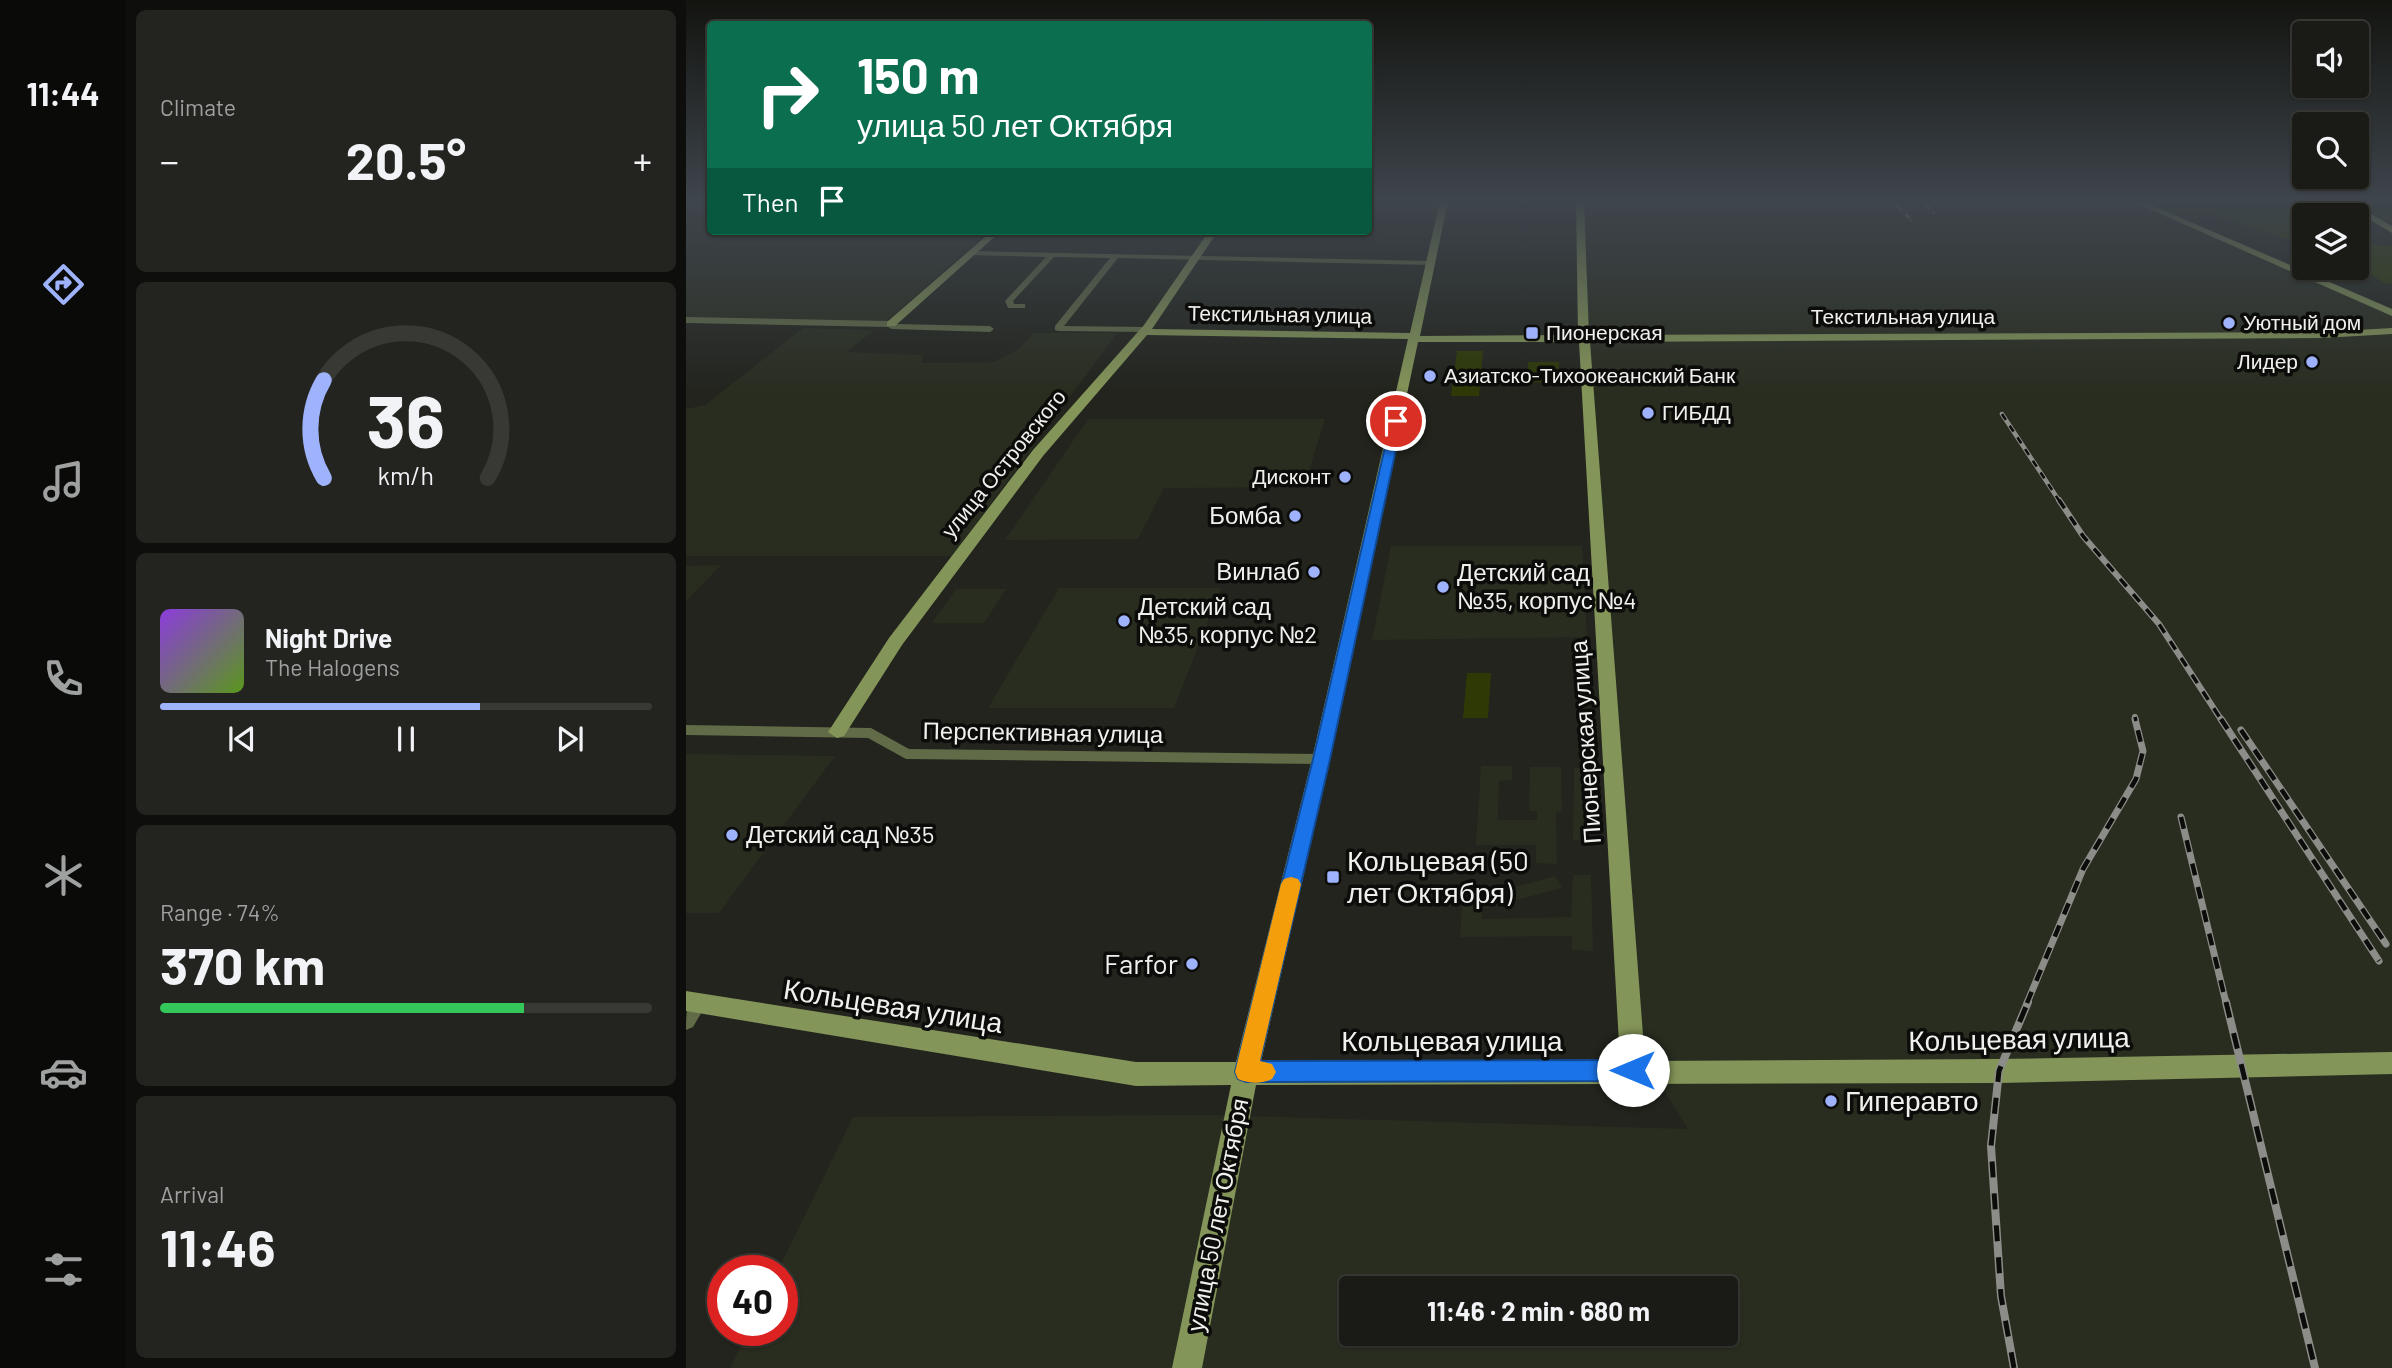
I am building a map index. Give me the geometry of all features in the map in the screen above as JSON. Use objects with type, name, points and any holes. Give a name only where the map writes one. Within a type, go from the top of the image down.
[{"type":"street","points":[[891,324],[958,265]]},
{"type":"street","points":[[1021,306],[1011,306],[1009,301],[1044,265]]},
{"type":"street","name":"Текстильная улица","points":[[1109,265],[1058,328],[1415,338],[2232,335],[2392,331]]},
{"type":"street","name":"улица Островского","points":[[837,732],[905,629],[1038,453],[1145,331],[1192,265]]},
{"type":"street","name":"улица 50 лет Октября","points":[[1187,1368],[1246,1072],[1321,759],[1431,265]]},
{"type":"street","name":"Пионерская улица","points":[[1582,265],[1584,337],[1633,1070]]},
{"type":"street","points":[[2281,265],[2392,313]]},
{"type":"street","points":[[686,320],[891,324],[907,328],[990,330]]},
{"type":"street","name":"Перспективная улица","points":[[686,730],[872,733],[906,754],[1321,759]]},
{"type":"street","name":"Кольцевая улица","points":[[690,1008],[1136,1074],[1633,1070],[1999,1071],[2392,1063]]},
{"type":"shaded area","points":[[686,265],[950,265],[887,321],[686,318]]},
{"type":"shaded area","points":[[1585,265],[2277,265],[2292,271],[2292,280],[2312,280],[2392,314],[2392,1368],[730,1368],[741,1346],[798,1346],[798,1255],[785,1255],[853,1117],[1208,1115],[1688,1129],[1627,1030]]},
{"type":"shaded area","points":[[803,328],[875,330],[846,352],[923,355],[922,363],[994,362],[1019,349],[1033,333],[1117,333],[952,556],[686,556],[686,409],[705,405]]},
{"type":"shaded area","points":[[1088,419],[1325,419],[1304,487],[1164,488],[1138,539],[1005,540]]},
{"type":"shaded area","points":[[1391,546],[1582,546],[1587,637],[1372,640]]},
{"type":"shaded area","points":[[721,565],[686,601],[686,566]]},
{"type":"shaded area","name":"Детский сад №35, корпус №2","points":[[1059,588],[1221,588],[1174,708],[988,708]]},
{"type":"shaded area","points":[[956,589],[1006,589],[984,623],[932,623]]},
{"type":"shaded area","name":"Детский сад №35","points":[[686,754],[835,756],[719,913],[686,913]]},
{"type":"shaded area","points":[[1481,766],[1512,766],[1512,780],[1499,781],[1498,820],[1537,820],[1537,811],[1529,811],[1530,767],[1561,767],[1562,811],[1556,812],[1557,864],[1536,863],[1536,845],[1476,845]]},
{"type":"shaded area","points":[[1574,768],[1590,768],[1591,841],[1573,840]]},
{"type":"shaded area","points":[[1573,875],[1591,875],[1593,951],[1572,950],[1572,936],[1460,937],[1462,902],[1555,876],[1562,888],[1482,909],[1482,919],[1571,917]]},
{"type":"green space","points":[[2369,265],[2392,265],[2392,283],[2386,284],[2369,273]]},
{"type":"green space","points":[[1457,351],[1483,351],[1479,396],[1451,396]]},
{"type":"green space","points":[[1528,362],[1559,362],[1558,383],[1527,382]]},
{"type":"green space","points":[[1467,673],[1491,673],[1488,718],[1463,718]]},
{"type":"railway","points":[[2002,414],[2060,502]]},
{"type":"railway","points":[[2059,500],[2083,536],[2159,624],[2222,721]]},
{"type":"railway","points":[[2135,717],[2136,721]]},
{"type":"railway","points":[[2027,1003],[2083,869],[2136,779],[2143,751],[2135,719]]},
{"type":"railway","points":[[2221,719],[2379,961]]},
{"type":"railway","points":[[2241,730],[2386,944]]},
{"type":"railway","points":[[2181,817],[2226,1003]]},
{"type":"railway","points":[[2014,1368],[2001,1296],[1991,1146],[1999,1071],[2028,1002]]},
{"type":"railway","points":[[2226,1002],[2315,1368]]},
{"type":"slow traffic","points":[[1264,1072],[1246,1072],[1291,884]]},
{"type":"place","name":"Уютный дом","points":[[2229,323]]},
{"type":"place","name":"Пионерская","points":[[1532,333]]},
{"type":"place","name":"Лидер","points":[[2312,362]]},
{"type":"place","name":"Азиатско-Тихоокеанский Банк","points":[[1430,376]]},
{"type":"place","name":"ГИБДД","points":[[1648,413]]},
{"type":"place","name":"Дисконт","points":[[1345,477]]},
{"type":"place","name":"Бомба","points":[[1295,516]]},
{"type":"place","name":"Винлаб","points":[[1314,572]]},
{"type":"place","name":"Детский сад №35, корпус №4","points":[[1443,587]]},
{"type":"place","name":"Детский сад №35, корпус №2","points":[[1124,621]]},
{"type":"place","name":"Детский сад №35","points":[[732,835]]},
{"type":"place","name":"Кольцевая (50 лет Октября)","points":[[1333,877]]},
{"type":"place","name":"Farfor","points":[[1192,964]]},
{"type":"place","name":"Гиперавто","points":[[1831,1101]]},
{"type":"route","points":[[1396,421],[1321,759],[1246,1072],[1633,1070]]}]
